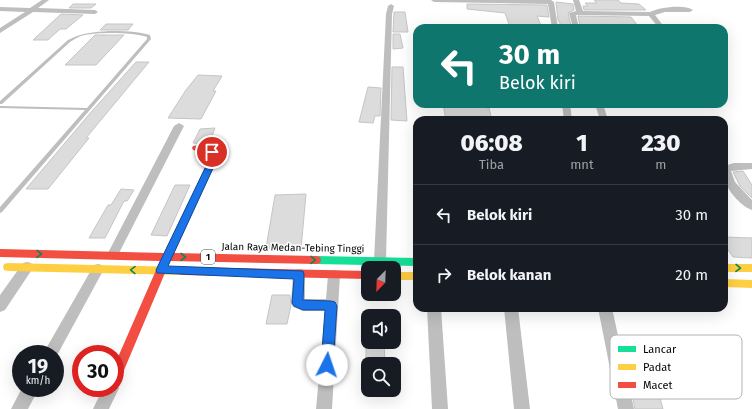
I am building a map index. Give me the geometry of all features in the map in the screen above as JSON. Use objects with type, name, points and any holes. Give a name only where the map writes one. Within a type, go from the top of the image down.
[{"type":"main road","points":[[124,357],[161,270],[214,156],[208,149],[196,148]]},
{"type":"main road","name":"Jalan Raya Medan-Tebing Tinggi","points":[[0,253],[113,254],[167,257],[380,261]]},
{"type":"main road","name":"Jalan Raya Medan-Tebing Tinggi","points":[[401,262],[413,262]]},
{"type":"main road","name":"1","points":[[0,267],[361,275]]},
{"type":"main road","points":[[728,268],[752,268]]},
{"type":"main road","points":[[401,276],[413,276]]},
{"type":"main road","points":[[728,283],[752,284]]},
{"type":"street","points":[[0,31],[46,0]]},
{"type":"street","points":[[434,0],[551,1],[572,24]]},
{"type":"street","points":[[576,0],[580,13]]},
{"type":"street","points":[[380,261],[389,14],[391,6]]},
{"type":"street","points":[[0,10],[95,12]]},
{"type":"street","points":[[562,13],[651,14],[665,10],[690,10]]},
{"type":"street","points":[[557,24],[562,13]]},
{"type":"street","points":[[651,14],[659,24]]},
{"type":"street","points":[[113,254],[179,126]]},
{"type":"street","points":[[728,168],[734,166],[752,166]]},
{"type":"street","points":[[728,180],[745,201],[752,206]]},
{"type":"street","points":[[0,306],[27,267]]},
{"type":"street","points":[[55,345],[98,269]]},
{"type":"street","points":[[299,274],[298,303],[303,305],[331,306]]},
{"type":"street","points":[[324,409],[334,275]]},
{"type":"street","points":[[434,312],[440,409]]},
{"type":"street","points":[[511,312],[522,409]]},
{"type":"street","points":[[606,312],[611,335]]},
{"type":"street","points":[[19,409],[26,397]]},
{"type":"street","points":[[101,409],[107,397]]},
{"type":"street","points":[[624,399],[626,409]]},
{"type":"lane","points":[[0,103],[75,37],[94,33],[139,34],[149,36],[149,39],[0,211]]},
{"type":"lane","points":[[0,107],[88,109]]},
{"type":"building","points":[[594,0],[618,0],[621,3],[639,4],[646,10],[584,10],[583,6],[588,6],[585,3],[597,3]]},
{"type":"building","points":[[556,2],[573,4],[574,10],[568,13],[571,24],[560,24],[558,20]]},
{"type":"building","points":[[73,4],[96,4],[91,8],[69,8]]},
{"type":"building","points":[[467,4],[547,5],[549,17],[537,16],[540,24],[509,24],[505,13],[467,9]]},
{"type":"building","points":[[394,12],[405,12],[408,32],[393,32]]},
{"type":"building","points":[[61,14],[83,15],[66,29],[60,29],[48,40],[33,40]]},
{"type":"building","points":[[578,16],[631,17],[636,24],[580,24]]},
{"type":"building","points":[[106,24],[133,24],[128,30],[100,30]]},
{"type":"building","points":[[393,34],[400,34],[403,48],[393,49]]},
{"type":"building","points":[[95,35],[124,35],[96,65],[65,65]]},
{"type":"building","points":[[136,62],[149,62],[86,138],[89,138],[48,189],[26,189],[92,111]]},
{"type":"building","points":[[392,67],[403,67],[407,121],[391,120]]},
{"type":"building","points":[[198,75],[222,76],[213,91],[216,91],[201,119],[168,118],[186,90]]},
{"type":"building","points":[[368,87],[381,88],[380,116],[375,116],[373,123],[359,122]]},
{"type":"building","points":[[444,108],[489,108],[491,116],[445,116]]},
{"type":"building","points":[[215,128],[209,144],[193,143],[200,129]]},
{"type":"building","points":[[743,171],[752,185],[752,198],[740,186],[733,172]]},
{"type":"building","points":[[175,185],[190,185],[167,236],[151,235]]},
{"type":"building","points":[[121,189],[134,190],[127,201],[124,201],[105,238],[89,238],[108,205],[111,205]]},
{"type":"building","points":[[306,194],[301,249],[266,248],[275,195]]},
{"type":"building","points":[[728,237],[752,238],[752,258],[733,257],[728,250]]},
{"type":"building","points":[[272,295],[290,295],[291,305],[287,324],[266,324]]},
{"type":"building","points":[[366,349],[384,349],[385,357],[366,357]]},
{"type":"building","points":[[633,399],[660,399],[663,409],[635,409]]},
{"type":"traffic: fast","points":[[316,260],[413,262]]},
{"type":"traffic: slow","points":[[8,267],[183,271]]},
{"type":"traffic: slow","points":[[728,268],[752,268]]},
{"type":"traffic: slow","points":[[401,276],[413,276]]},
{"type":"traffic: slow","points":[[728,283],[752,284]]},
{"type":"traffic: jam","points":[[124,357],[167,257],[211,164],[212,155],[210,151],[196,148]]},
{"type":"traffic: jam","points":[[0,253],[316,260]]},
{"type":"traffic: jam","points":[[183,271],[361,275]]},
{"type":"route","points":[[212,152],[214,156],[211,164],[161,270],[299,274],[298,303],[303,305],[331,306],[327,365]]}]
